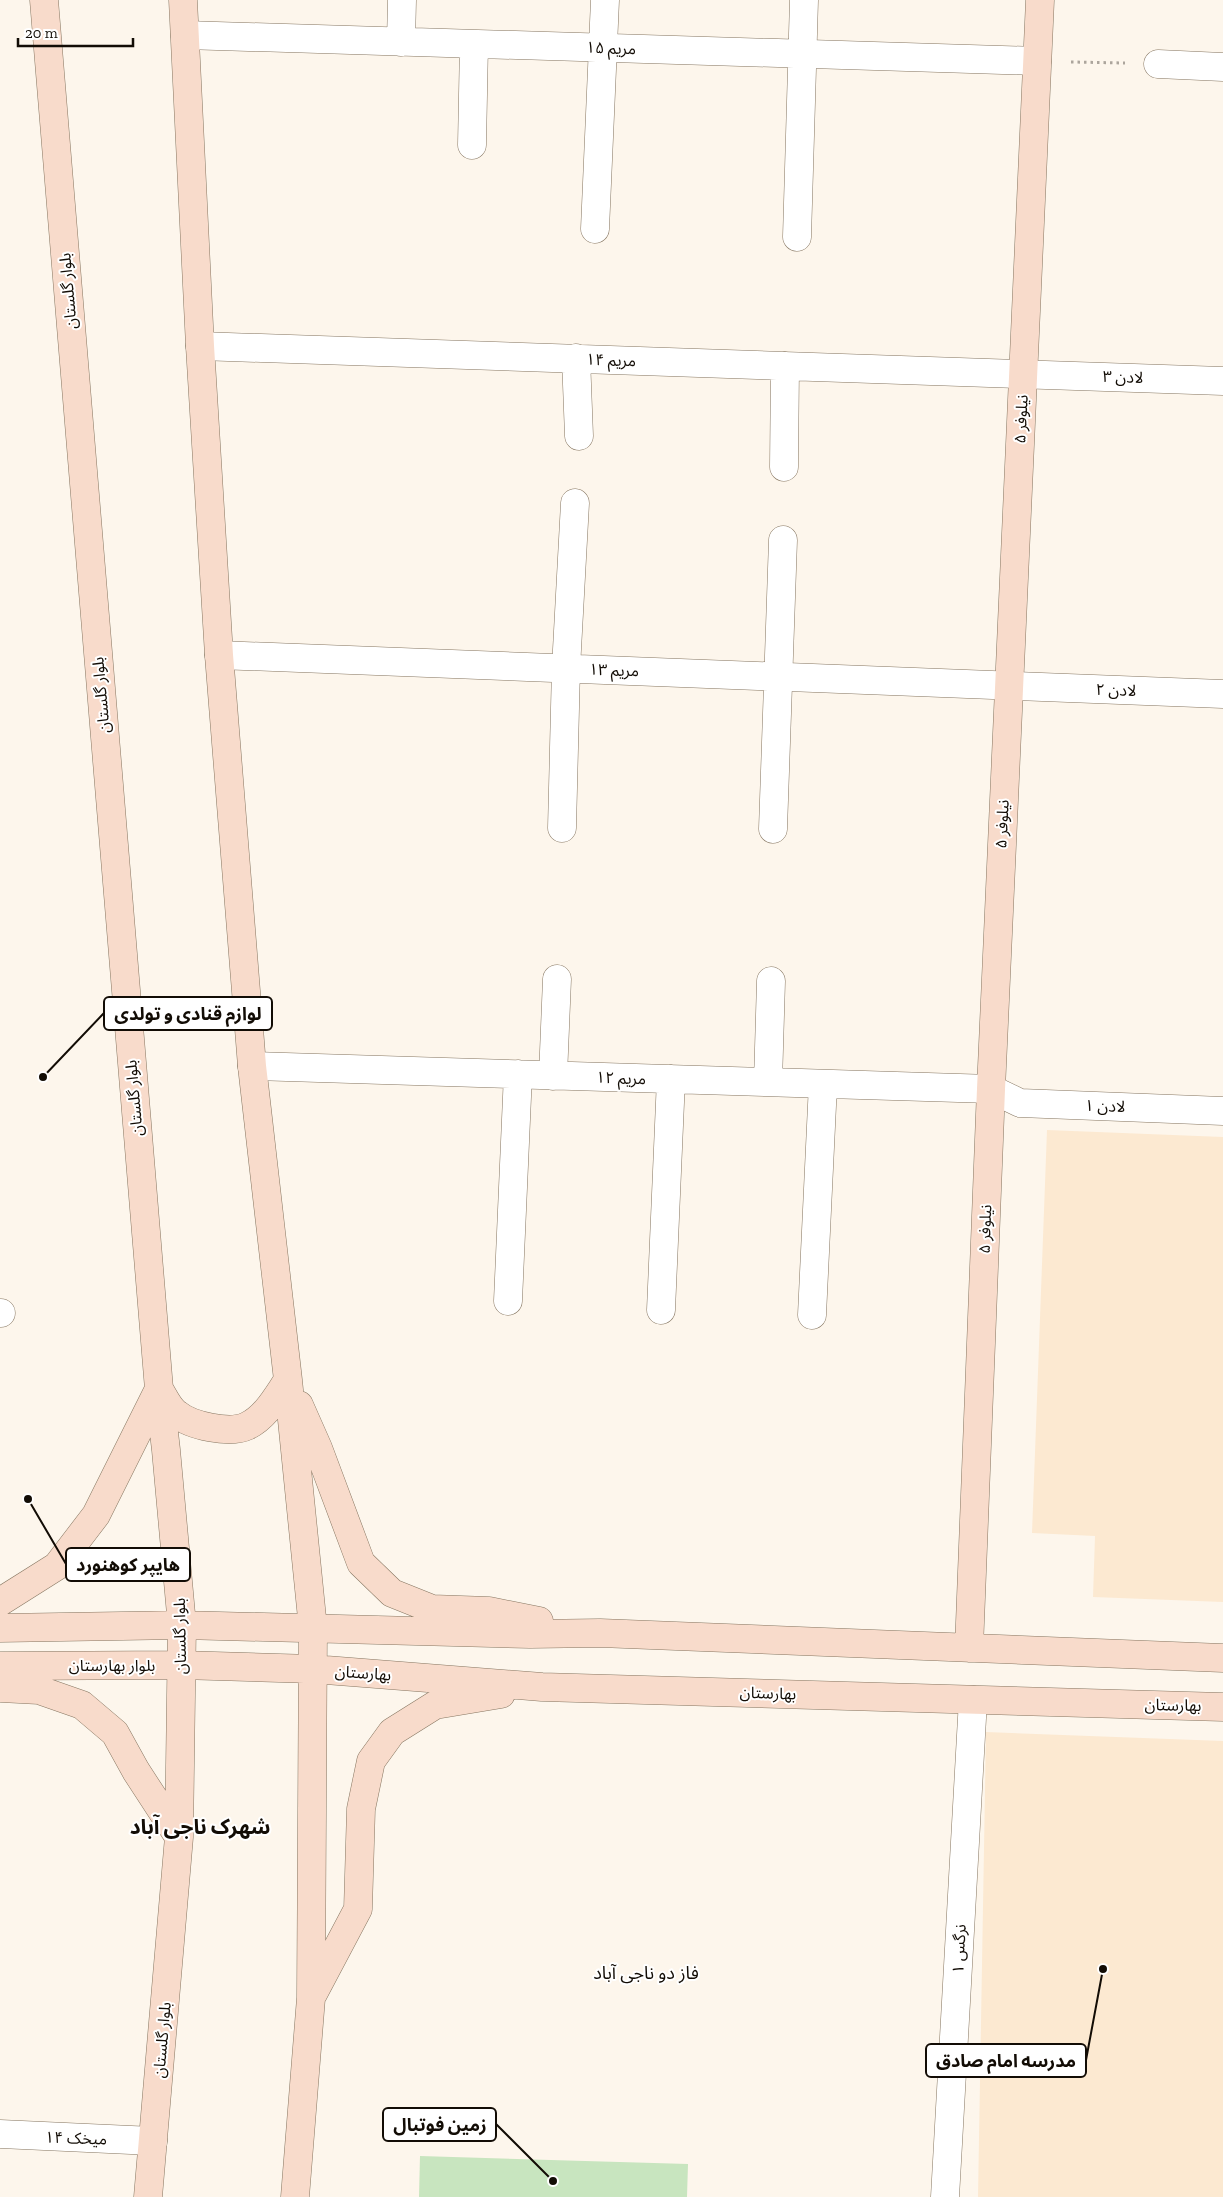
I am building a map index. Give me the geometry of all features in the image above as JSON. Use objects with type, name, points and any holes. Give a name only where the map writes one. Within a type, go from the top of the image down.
[{"type":"main road","name":"بلوار گلستان","points":[[44,0],[158,1389],[166,1450],[182,1625],[179,1837],[148,2197]]},
{"type":"main road","points":[[183,0],[200,346],[219,655],[252,1066],[288,1380],[313,1628],[311,1998],[295,2197]]},
{"type":"main road","name":"نیلوفر ۵","points":[[969,1648],[991,1089],[1040,0]]},
{"type":"main road","points":[[0,1602],[57,1566],[96,1515],[158,1389],[177,1414],[203,1426],[225,1430],[247,1426],[268,1409],[288,1380]]},
{"type":"main road","points":[[288,1380],[318,1448],[361,1563],[392,1593],[432,1609],[489,1611],[600,1633]]},
{"type":"main road","points":[[0,1628],[182,1625],[530,1634],[600,1633],[1223,1658]]},
{"type":"main road","name":"بلوار بهارستان","points":[[0,1666],[181,1665],[313,1670]]},
{"type":"main road","name":"بهارستان","points":[[313,1670],[542,1687],[1223,1707]]},
{"type":"main road","points":[[311,1998],[358,1909],[361,1809],[371,1761],[392,1732],[435,1705],[542,1687]]},
{"type":"main road","points":[[0,1688],[39,1690],[82,1705],[115,1733],[136,1771],[179,1837]]},
{"type":"street","points":[[401,42],[402,0]]},
{"type":"street","points":[[595,229],[606,0]]},
{"type":"street","points":[[797,237],[804,0]]},
{"type":"street","name":"مریم ۱۵","points":[[185,35],[1037,61]]},
{"type":"street","points":[[472,145],[474,44]]},
{"type":"street","points":[[1158,64],[1223,67]]},
{"type":"street","name":"مریم ۱۴","points":[[200,346],[1023,374]]},
{"type":"street","points":[[576,358],[579,436]]},
{"type":"street","points":[[784,366],[784,467]]},
{"type":"street","name":"لادن ۳","points":[[1023,374],[1223,381]]},
{"type":"street","points":[[562,828],[566,668],[575,503]]},
{"type":"street","points":[[773,829],[783,540]]},
{"type":"street","name":"مریم ۱۳","points":[[219,655],[1009,685]]},
{"type":"street","name":"لادن ۲","points":[[1009,685],[1223,694]]},
{"type":"street","points":[[553,1076],[557,979]]},
{"type":"street","points":[[768,1082],[771,981]]},
{"type":"street","name":"مریم ۱۲","points":[[252,1066],[991,1089]]},
{"type":"street","points":[[508,1301],[518,1074]]},
{"type":"street","points":[[661,1310],[671,1079]]},
{"type":"street","points":[[812,1315],[823,1084]]},
{"type":"street","name":"لادن ۱","points":[[991,1089],[1020,1103],[1223,1111]]},
{"type":"street","name":"نرگس ۱","points":[[945,2197],[973,1700]]},
{"type":"street","name":"میخک ۱۴","points":[[0,2134],[153,2141]]},
{"type":"path","points":[[1037,61],[1158,64]]},
{"type":"shaded area","points":[[1047,1130],[1223,1137],[1223,1602],[1093,1597],[1095,1536],[1032,1533]]},
{"type":"shaded area","points":[[986,1732],[1223,1741],[1223,2197],[978,2197]]},
{"type":"green space","points":[[420,2156],[688,2164],[687,2197],[419,2197]]},
{"type":"place","name":"لوازم قنادی و تولدی","points":[[43,1077]]},
{"type":"place","name":"هایپر کوهنورد","points":[[28,1499]]},
{"type":"place","name":"مدرسه امام صادق","points":[[1103,1969]]},
{"type":"place","name":"زمین فوتبال","points":[[553,2181]]},
{"type":"district","name":"شهرک ناجی آباد","points":[[200,1826]]},
{"type":"district","name":"فاز دو ناجی آباد","points":[[646,1973]]}]
